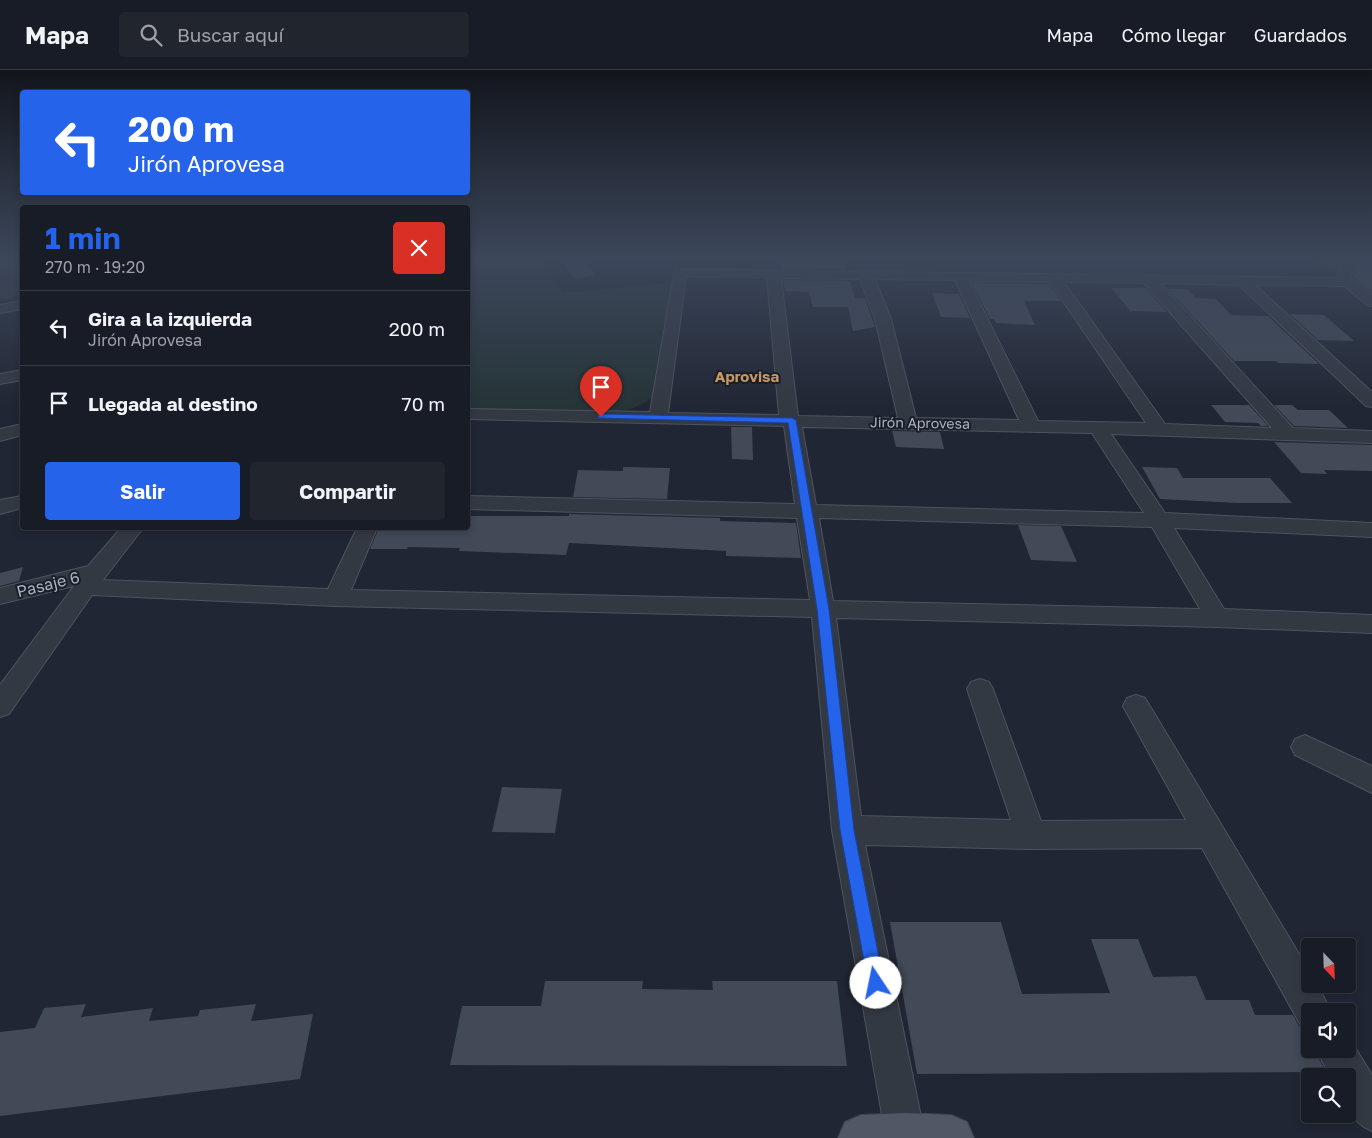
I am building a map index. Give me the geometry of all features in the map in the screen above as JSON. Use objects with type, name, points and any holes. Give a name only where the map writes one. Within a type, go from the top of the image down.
[{"type":"main road","points":[[861,1138],[905,1136],[951,1138]]},
{"type":"street","points":[[658,418],[675,308]]},
{"type":"street","points":[[778,308],[790,420],[808,510],[823,609],[847,830],[905,1136]]},
{"type":"street","points":[[879,308],[908,423]]},
{"type":"street","points":[[975,308],[1031,426]]},
{"type":"street","points":[[1075,308],[1160,428]]},
{"type":"street","points":[[1174,308],[1288,434]]},
{"type":"street","points":[[1272,308],[1372,402]]},
{"type":"street","points":[[0,379],[20,371]]},
{"type":"street","name":"Jirón Aprovesa","points":[[470,414],[1160,428],[1372,437]]},
{"type":"street","points":[[1098,428],[1159,520],[1217,618]]},
{"type":"street","points":[[0,435],[20,430]]},
{"type":"street","points":[[0,507],[20,502]]},
{"type":"street","points":[[470,503],[1159,520],[1372,530]]},
{"type":"street","points":[[0,706],[91,580],[130,530]]},
{"type":"street","points":[[336,598],[366,530]]},
{"type":"street","name":"Pasaje 6","points":[[0,596],[91,580],[336,598],[1217,618],[1371,625]]},
{"type":"street","points":[[980,689],[1031,835]]},
{"type":"street","points":[[1136,706],[1308,1003]]},
{"type":"street","points":[[1305,747],[1372,780]]},
{"type":"street","points":[[847,830],[1031,835],[1210,834]]},
{"type":"street","points":[[1340,1058],[1372,1112]]},
{"type":"shaded area","points":[[470,308],[668,308],[656,394],[638,406],[617,412],[470,411]]},
{"type":"building","points":[[848,308],[868,308],[875,327],[853,331]]},
{"type":"building","points":[[938,308],[965,308],[970,318],[941,317]]},
{"type":"building","points":[[984,308],[1027,308],[1035,325],[996,323],[994,319],[990,319]]},
{"type":"building","points":[[1128,308],[1163,308],[1167,312],[1130,311]]},
{"type":"building","points":[[1185,308],[1224,308],[1231,315],[1268,316],[1319,364],[1278,363],[1276,361],[1234,361]]},
{"type":"building","points":[[1290,314],[1324,315],[1354,341],[1318,340]]},
{"type":"building","points":[[1211,405],[1249,405],[1268,426],[1261,426],[1258,423],[1225,422]]},
{"type":"building","points":[[1274,405],[1292,405],[1298,410],[1329,410],[1348,428],[1294,426]]},
{"type":"building","points":[[731,427],[752,427],[753,460],[732,459]]},
{"type":"building","points":[[892,431],[940,432],[944,449],[896,447]]},
{"type":"building","points":[[1274,442],[1372,445],[1372,471],[1324,470],[1327,474],[1301,473]]},
{"type":"building","points":[[623,467],[670,468],[667,499],[573,497],[578,470],[623,471]]},
{"type":"building","points":[[1142,467],[1177,468],[1183,478],[1270,478],[1292,503],[1237,503],[1160,499]]},
{"type":"building","points":[[569,514],[720,518],[720,521],[796,523],[801,558],[726,556],[726,551],[569,543],[566,555],[459,551],[460,548],[408,547],[407,549],[370,549],[378,530],[470,530],[470,516],[569,516]]},
{"type":"building","points":[[1018,525],[1061,526],[1077,562],[1031,560]]},
{"type":"building","points":[[23,567],[19,581],[0,586],[0,573]]},
{"type":"building","points":[[502,787],[562,789],[555,833],[492,832]]},
{"type":"building","points":[[890,922],[1001,922],[1022,994],[1110,993],[1091,939],[1138,939],[1153,977],[1196,976],[1206,1000],[1249,1000],[1255,1015],[1293,1015],[1301,1027],[1301,1058],[1319,1058],[1324,1068],[1301,1068],[1301,1072],[917,1074]]},
{"type":"building","points":[[545,981],[643,981],[642,989],[713,990],[712,981],[837,981],[847,1066],[450,1065],[462,1006],[541,1006]]},
{"type":"building","points":[[86,1004],[81,1017],[153,1008],[149,1021],[198,1016],[200,1010],[256,1004],[251,1021],[313,1014],[300,1079],[0,1116],[0,1032],[35,1028],[44,1008]]},
{"type":"district","name":"Aprovisa","points":[[747,377]]},
{"type":"route","points":[[601,417],[792,420],[823,609],[847,830],[876,983]]}]
